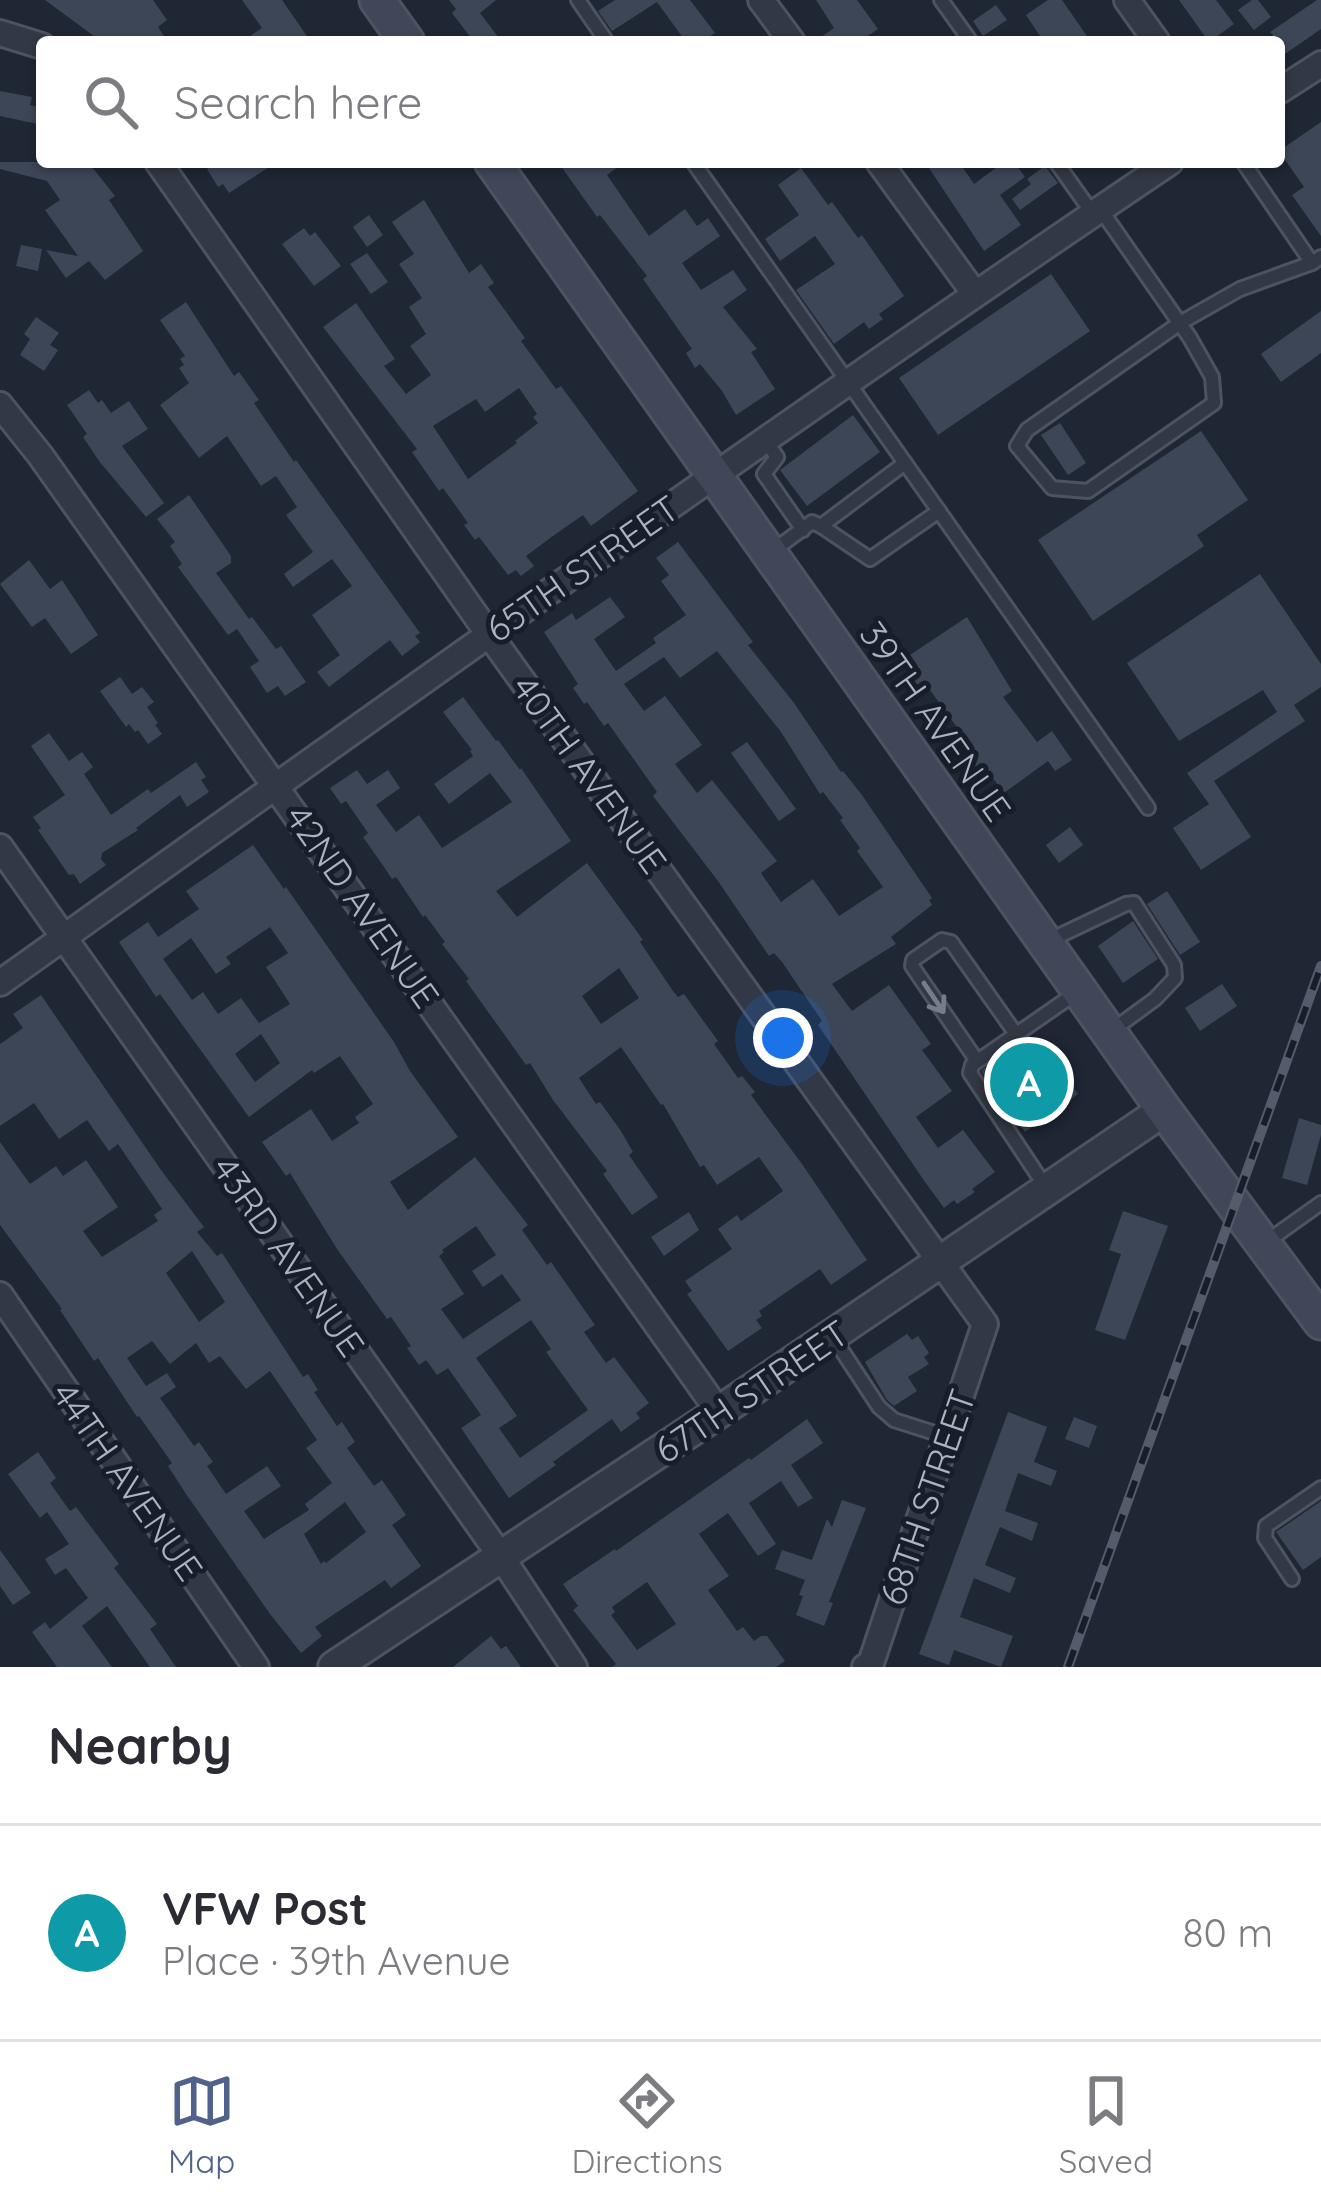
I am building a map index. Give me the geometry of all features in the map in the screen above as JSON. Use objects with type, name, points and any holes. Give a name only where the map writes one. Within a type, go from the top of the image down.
[{"type":"main road","points":[[377,0],[403,36]]},
{"type":"main road","name":"39TH AVENUE","points":[[496,168],[1164,1110],[1321,1322]]},
{"type":"street","points":[[761,0],[788,36]]},
{"type":"street","points":[[1127,0],[1152,36]]},
{"type":"street","points":[[0,33],[36,44]]},
{"type":"street","points":[[1285,87],[1321,64]]},
{"type":"street","name":"40TH AVENUE","points":[[162,168],[488,633],[985,1324]]},
{"type":"street","points":[[883,168],[975,293]]},
{"type":"street","name":"65TH STREET","points":[[0,983],[488,633],[1161,168]]},
{"type":"street","name":"42ND AVENUE","points":[[0,405],[277,784],[719,1412]]},
{"type":"street","name":"43RD AVENUE","points":[[0,847],[574,1667]]},
{"type":"street","name":"67TH STREET","points":[[334,1667],[1164,1110]]},
{"type":"street","name":"44TH AVENUE","points":[[0,1295],[256,1667]]},
{"type":"street","name":"68TH STREET","points":[[865,1667],[871,1663],[985,1324]]},
{"type":"lane","points":[[578,0],[604,36]]},
{"type":"lane","points":[[940,0],[966,36]]},
{"type":"lane","points":[[696,168],[1148,808]]},
{"type":"lane","points":[[1061,168],[1180,323],[1212,376],[1214,403],[1088,491],[1052,488],[1017,446],[1027,430],[1180,323],[1240,290],[1317,260],[1248,168]]},
{"type":"lane","points":[[765,440],[777,457],[764,474],[802,530]]},
{"type":"lane","points":[[821,526],[905,463]]},
{"type":"lane","points":[[770,554],[812,522],[870,559],[939,511]]},
{"type":"lane","points":[[1046,943],[1134,903],[1174,965],[1175,977],[1155,999],[1109,1033]]},
{"type":"lane","points":[[977,1061],[912,966],[942,940],[951,942],[1016,1034]]},
{"type":"lane","points":[[1048,1190],[970,1073],[977,1061],[1079,990]]},
{"type":"lane","points":[[1264,1244],[1321,1203]]},
{"type":"lane","points":[[832,1336],[879,1407],[894,1420],[947,1437]]},
{"type":"lane","points":[[1292,1579],[1265,1538],[1266,1526],[1321,1488]]},
{"type":"building","points":[[45,0],[153,0],[167,20],[158,27],[164,36],[94,36]]},
{"type":"building","points":[[242,0],[282,0],[307,36],[250,36],[262,28]]},
{"type":"building","points":[[449,0],[496,0],[480,13],[497,36],[469,36],[452,13],[456,9]]},
{"type":"building","points":[[615,0],[690,0],[715,33],[682,36],[657,2],[612,31],[598,11]]},
{"type":"building","points":[[816,0],[857,0],[878,29],[868,36],[823,36],[834,28]]},
{"type":"building","points":[[1048,0],[1062,0],[1087,36],[1040,36],[1026,15]]},
{"type":"building","points":[[1179,0],[1216,0],[1234,24],[1217,36],[1205,36]]},
{"type":"building","points":[[1258,0],[1271,17],[1254,30],[1238,10]]},
{"type":"building","points":[[1321,0],[1321,29],[1285,54],[1285,36],[1270,32]]},
{"type":"building","points":[[996,5],[1007,20],[983,36],[973,21]]},
{"type":"building","points":[[0,91],[32,97],[30,105],[36,106],[36,124],[0,116]]},
{"type":"building","points":[[1321,122],[1321,236],[1292,195],[1304,187],[1285,160],[1285,147]]},
{"type":"building","points":[[0,162],[36,162],[36,168],[93,168],[115,196],[109,200],[143,251],[105,280],[89,261],[66,278],[46,250],[78,256],[45,210],[60,200],[47,181],[0,169]]},
{"type":"building","points":[[268,168],[229,193],[223,184],[218,187],[207,169]]},
{"type":"building","points":[[562,168],[617,168],[607,175],[649,236],[685,209],[697,226],[708,218],[720,236],[682,263],[701,290],[733,270],[747,290],[723,307],[757,349],[751,352],[775,389],[736,415],[700,364],[695,368],[686,353],[692,349],[643,279],[647,276]]},
{"type":"building","points":[[801,168],[858,238],[862,235],[904,296],[879,314],[883,319],[869,329],[864,322],[834,344],[796,290],[835,264],[815,236],[780,261],[765,239],[799,215],[778,185]]},
{"type":"building","points":[[929,168],[963,168],[974,184],[996,168],[1018,168],[1025,177],[1000,195],[1021,225],[984,251]]},
{"type":"building","points":[[1047,168],[1058,183],[1020,210],[1012,199],[1031,184],[1027,179]]},
{"type":"building","points":[[424,200],[469,273],[481,264],[494,283],[488,287],[525,338],[521,341],[556,389],[561,386],[638,491],[591,526],[583,515],[553,536],[526,556],[534,566],[521,576],[516,570],[508,575],[479,537],[475,540],[443,488],[439,491],[412,452],[417,449],[323,327],[356,303],[395,359],[384,366],[406,394],[431,375],[410,346],[426,334],[409,307],[422,298],[399,264],[414,254],[392,222]],"holes":[[[519,388],[537,414],[533,417],[538,423],[517,443],[468,479],[433,426],[476,399],[485,412]]]},
{"type":"building","points":[[369,215],[383,235],[367,247],[353,227]]},
{"type":"building","points":[[304,228],[310,236],[315,232],[341,266],[314,286],[282,244]]},
{"type":"building","points":[[21,245],[42,249],[38,271],[16,266]]},
{"type":"building","points":[[367,253],[388,282],[371,294],[350,264]]},
{"type":"building","points":[[1051,274],[1090,331],[938,435],[899,378]]},
{"type":"building","points":[[186,302],[234,376],[239,372],[259,400],[254,403],[294,462],[420,633],[415,636],[420,642],[402,656],[390,640],[329,687],[317,672],[340,655],[312,615],[352,586],[332,559],[293,587],[284,574],[313,552],[286,515],[297,507],[276,476],[261,486],[227,436],[199,458],[160,405],[189,383],[179,368],[185,356],[160,320]]},
{"type":"building","points":[[1321,311],[1321,353],[1281,382],[1261,354]]},
{"type":"building","points":[[36,317],[59,333],[50,345],[58,350],[44,371],[20,355],[30,339],[24,334]]},
{"type":"building","points":[[89,390],[111,413],[129,401],[148,429],[122,446],[164,503],[146,517],[99,461],[67,405]]},
{"type":"building","points":[[853,415],[880,452],[807,506],[780,470]]},
{"type":"building","points":[[1060,423],[1086,463],[1068,475],[1041,435]]},
{"type":"building","points":[[1201,431],[1248,500],[1197,535],[1204,546],[1093,621],[1038,540]]},
{"type":"building","points":[[189,495],[231,556],[231,563],[216,573],[249,619],[276,649],[281,646],[306,682],[285,696],[278,686],[267,693],[250,667],[259,661],[237,629],[228,635],[178,567],[182,564],[170,546],[175,542],[157,519]]},
{"type":"building","points":[[678,542],[932,898],[932,905],[891,937],[896,944],[832,984],[852,1011],[889,985],[931,1044],[922,1050],[952,1091],[916,1117],[938,1148],[963,1130],[995,1172],[957,1204],[954,1200],[944,1208],[925,1182],[818,1025],[822,1021],[782,962],[774,953],[769,956],[653,796],[657,792],[608,723],[604,726],[584,704],[573,688],[578,684],[544,632],[572,613],[576,620],[610,597],[625,617],[594,639],[616,671],[686,615],[661,581],[669,575],[656,558]],"holes":[[[717,651],[781,732],[820,794],[843,818],[860,848],[857,851],[883,887],[839,916],[813,879],[781,902],[761,873],[777,861],[712,780],[697,793],[675,764],[702,745],[665,696],[644,711],[624,684],[664,657],[680,678]]]},
{"type":"building","points":[[29,560],[50,589],[62,580],[98,635],[71,654],[45,618],[32,627],[0,584]]},
{"type":"building","points":[[1260,574],[1321,664],[1321,687],[1294,705],[1305,721],[1214,781],[1251,837],[1201,870],[1173,828],[1209,804],[1187,773],[1277,712],[1263,690],[1179,741],[1127,663]]},
{"type":"building","points":[[967,617],[1012,691],[1003,697],[1037,742],[1052,731],[1072,760],[1055,771],[1048,761],[1004,793],[986,769],[969,781],[943,746],[961,733],[930,690],[922,696],[907,674],[918,667],[910,655]]},
{"type":"building","points":[[120,677],[132,694],[142,687],[154,702],[147,707],[162,734],[148,744],[138,730],[129,724],[126,727],[100,691]]},
{"type":"building","points":[[463,697],[521,768],[571,841],[496,891],[517,917],[587,863],[673,991],[678,997],[684,994],[738,1078],[742,1076],[755,1092],[751,1095],[867,1260],[831,1285],[820,1269],[759,1311],[762,1316],[756,1320],[762,1328],[728,1351],[687,1294],[692,1291],[685,1281],[732,1249],[718,1229],[737,1215],[741,1221],[783,1191],[759,1157],[717,1185],[704,1165],[700,1167],[663,1104],[621,1047],[579,1078],[621,1131],[633,1152],[629,1155],[658,1197],[632,1215],[603,1174],[607,1171],[466,981],[445,942],[396,877],[392,879],[363,837],[368,833],[346,801],[341,804],[330,788],[357,770],[367,784],[388,770],[400,788],[376,805],[396,832],[419,815],[442,848],[512,802],[490,773],[449,804],[434,784],[473,756],[443,712]],"holes":[[[619,968],[639,998],[601,1024],[582,996]]]},
{"type":"building","points":[[49,733],[69,761],[82,752],[93,767],[84,774],[111,815],[196,762],[209,792],[187,807],[180,795],[102,853],[106,865],[80,884],[74,874],[69,875],[33,817],[65,795],[31,746]]},
{"type":"building","points":[[747,742],[796,809],[779,821],[731,753]]},
{"type":"building","points":[[1070,827],[1083,845],[1059,863],[1046,845]]},
{"type":"building","points":[[253,845],[458,1137],[390,1182],[408,1210],[475,1157],[528,1225],[522,1230],[547,1265],[551,1262],[595,1325],[584,1332],[606,1363],[614,1357],[649,1403],[636,1413],[640,1418],[621,1432],[612,1419],[509,1498],[461,1428],[481,1415],[448,1368],[437,1375],[426,1360],[419,1365],[407,1348],[411,1346],[337,1249],[290,1173],[286,1176],[262,1142],[311,1109],[332,1141],[359,1123],[355,1117],[373,1104],[340,1056],[312,1070],[249,1117],[119,942],[148,922],[158,937],[199,909],[186,891]],"holes":[[[270,927],[288,953],[266,967],[290,1004],[259,1023],[241,998],[218,1014],[203,992],[192,1000],[163,959],[191,938],[216,974],[231,964],[226,957]],[[261,1034],[280,1063],[255,1082],[235,1054]],[[476,1226],[496,1255],[472,1271],[483,1287],[502,1274],[521,1300],[463,1339],[441,1309],[464,1294],[439,1256]],[[531,1320],[551,1349],[546,1352],[588,1410],[520,1458],[499,1428],[517,1416],[476,1358]]]},
{"type":"building","points":[[1167,891],[1200,942],[1180,955],[1147,904]]},
{"type":"building","points":[[1133,921],[1158,959],[1123,983],[1098,946]]},
{"type":"building","points":[[1222,984],[1237,1006],[1200,1031],[1185,1008]]},
{"type":"building","points":[[41,995],[204,1227],[197,1232],[217,1256],[222,1253],[303,1377],[308,1374],[337,1426],[342,1422],[355,1442],[347,1448],[374,1486],[382,1480],[406,1515],[392,1525],[421,1566],[391,1588],[385,1580],[315,1627],[322,1636],[301,1653],[186,1494],[168,1466],[172,1463],[139,1416],[98,1358],[94,1361],[0,1225],[0,1142],[30,1184],[56,1166],[63,1176],[86,1160],[118,1207],[83,1231],[102,1257],[158,1221],[154,1215],[162,1209],[118,1144],[109,1151],[87,1120],[59,1139],[34,1103],[0,1126],[0,1044],[23,1028],[13,1014]],"holes":[[[192,1251],[225,1302],[199,1322],[166,1273]],[[152,1341],[170,1364],[196,1343],[209,1363],[220,1356],[246,1389],[270,1371],[317,1440],[306,1448],[332,1483],[305,1504],[309,1510],[264,1539],[244,1511],[281,1486],[267,1466],[226,1494],[207,1466],[213,1462],[199,1442],[194,1446],[160,1398],[176,1387],[167,1373],[146,1386],[127,1358]],[[345,1502],[366,1532],[321,1564],[304,1534]]]},
{"type":"building","points":[[1039,1040],[1078,1094],[1025,1132],[981,1071],[1019,1045],[1023,1051]]},
{"type":"building","points":[[1299,1118],[1321,1125],[1307,1185],[1282,1178]]},
{"type":"building","points":[[1123,1211],[1168,1226],[1125,1340],[1095,1330],[1121,1254],[1109,1250]]},
{"type":"building","points":[[689,1212],[699,1230],[664,1256],[651,1237]]},
{"type":"building","points":[[907,1334],[912,1340],[918,1336],[929,1353],[924,1357],[929,1364],[908,1377],[917,1391],[894,1406],[865,1362]]},
{"type":"building","points":[[1008,1412],[1047,1427],[1034,1462],[1057,1471],[1051,1486],[1018,1473],[1005,1511],[1038,1523],[1032,1541],[1000,1527],[985,1565],[1016,1578],[1010,1593],[974,1578],[960,1617],[1013,1636],[1001,1667],[954,1650],[949,1665],[919,1654]]},
{"type":"building","points":[[1074,1417],[1097,1426],[1089,1448],[1065,1439]]},
{"type":"building","points":[[807,1419],[823,1443],[791,1465],[813,1498],[798,1507],[781,1481],[749,1503],[776,1544],[758,1556],[728,1513],[699,1534],[729,1576],[708,1590],[737,1631],[743,1627],[754,1641],[767,1636],[785,1661],[776,1667],[612,1667],[616,1664],[573,1610],[578,1606],[563,1584]],"holes":[[[647,1582],[676,1624],[637,1650],[611,1615],[612,1607]]]},
{"type":"building","points":[[38,1452],[56,1478],[50,1483],[70,1511],[76,1507],[119,1564],[114,1568],[157,1624],[150,1629],[176,1667],[150,1667],[107,1606],[82,1626],[112,1667],[57,1667],[32,1632],[45,1622],[50,1629],[88,1598],[66,1568],[55,1575],[45,1559],[69,1544],[47,1512],[40,1518],[8,1474]]},
{"type":"building","points":[[842,1500],[866,1508],[824,1626],[796,1615],[805,1580],[775,1569],[782,1550],[812,1560],[827,1519],[832,1527]]},
{"type":"building","points":[[1321,1501],[1321,1557],[1303,1570],[1276,1532]]},
{"type":"building","points":[[0,1550],[31,1593],[13,1605],[0,1586]]},
{"type":"building","points":[[491,1636],[501,1649],[506,1646],[521,1667],[453,1667]]},
{"type":"railway","points":[[1068,1667],[1321,966]]},
{"type":"place","name":"VFW Post","points":[[1029,1082]]}]
